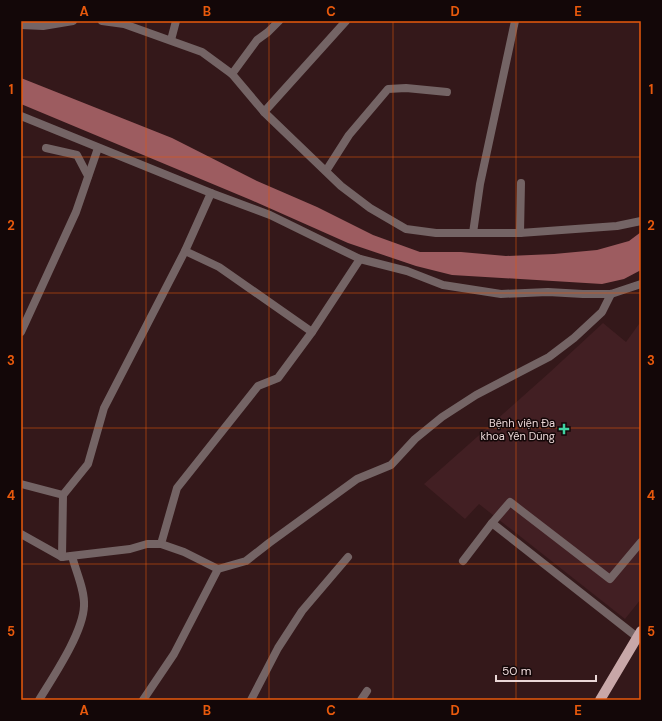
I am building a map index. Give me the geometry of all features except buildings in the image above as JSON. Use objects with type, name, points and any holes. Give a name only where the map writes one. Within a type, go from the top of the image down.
[{"type":"main road","points":[[600,700],[639,634]]},
{"type":"street","points":[[21,25],[43,26],[73,21]]},
{"type":"street","points":[[102,21],[124,24],[202,52],[232,74],[264,112],[341,186],[370,208],[406,229],[436,233],[520,233],[617,226],[641,221]]},
{"type":"street","points":[[171,40],[176,21]]},
{"type":"street","points":[[232,74],[257,40],[279,21]]},
{"type":"street","points":[[264,112],[346,21]]},
{"type":"street","points":[[473,233],[481,177],[516,21]]},
{"type":"street","points":[[326,171],[349,135],[388,89],[406,88],[447,92]]},
{"type":"street","points":[[21,116],[211,193],[270,215],[360,259],[407,271],[443,286],[501,294],[548,292],[610,294],[641,284]]},
{"type":"street","points":[[46,148],[77,155],[88,176]]},
{"type":"street","points":[[21,332],[76,212],[98,148]]},
{"type":"street","points":[[520,233],[521,183]]},
{"type":"street","points":[[62,557],[63,495],[88,464],[104,408],[185,251],[211,193]]},
{"type":"street","points":[[185,251],[219,267],[312,332]]},
{"type":"street","points":[[161,544],[177,488],[258,386],[278,378],[312,332],[360,259]]},
{"type":"street","points":[[21,534],[62,557],[130,549],[147,544],[161,544],[184,552],[218,569],[246,561],[357,479],[391,465],[415,440],[448,413],[476,395],[549,358],[574,338],[602,312],[610,294]]},
{"type":"street","points":[[21,484],[63,495]]},
{"type":"street","points":[[463,561],[510,502],[610,579],[641,542]]},
{"type":"street","points":[[492,523],[639,634]]},
{"type":"street","points":[[39,700],[74,638],[84,607],[82,590],[72,556]]},
{"type":"street","points":[[251,700],[278,648],[302,611],[348,557]]},
{"type":"street","points":[[143,700],[174,654],[218,569]]},
{"type":"street","points":[[361,700],[367,691]]},
{"type":"shaded area","points":[[21,78],[172,138],[257,181],[317,207],[373,235],[420,252],[461,252],[506,256],[554,254],[597,250],[629,241],[641,232],[641,270],[624,279],[602,284],[452,275],[416,266],[348,243],[251,200],[21,104]]},
{"type":"shaded area","name":"Bệnh viện Đa khoa Yên Dũng","points":[[603,323],[626,342],[639,324],[641,325],[641,599],[625,619],[479,504],[465,519],[424,484]]},
{"type":"place","name":"Bệnh viện Đa khoa Yên Dũng","points":[[564,429]]}]
